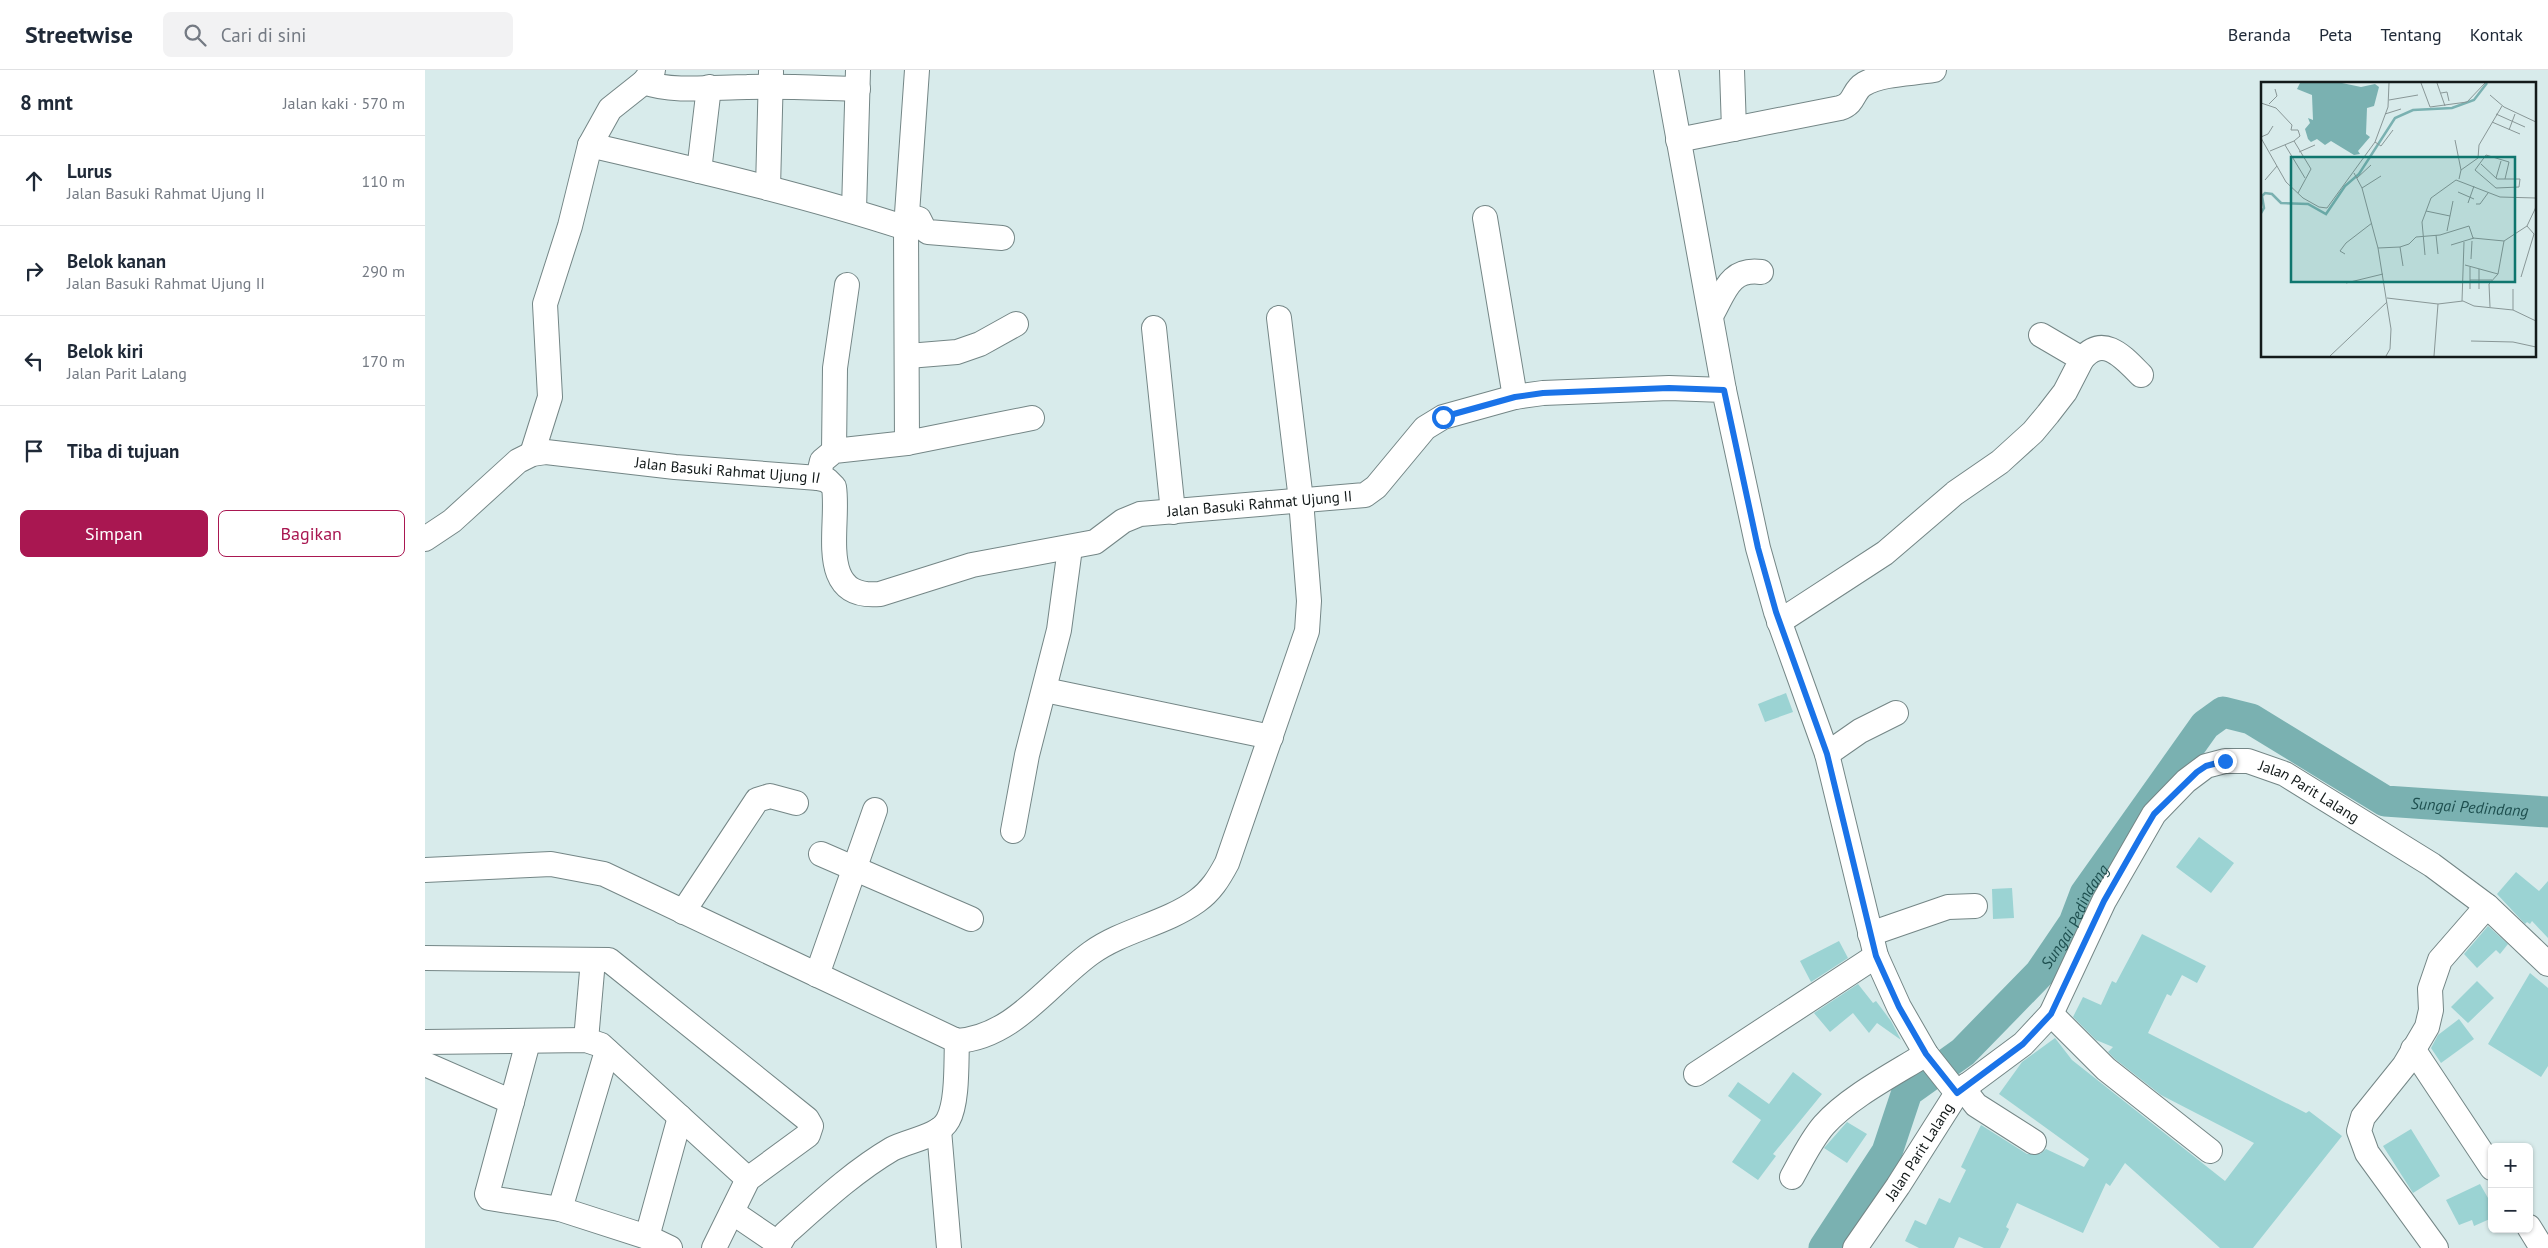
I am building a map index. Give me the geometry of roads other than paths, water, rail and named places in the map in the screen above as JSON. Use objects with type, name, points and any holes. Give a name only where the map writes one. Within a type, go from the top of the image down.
[{"type":"street","points":[[907,443],[906,222],[917,70]]},
{"type":"street","points":[[1666,70],[1712,314],[1724,390],[1758,548],[1779,622],[1827,754],[1873,945],[1899,1007],[1945,1074],[1969,1096],[1975,1105],[2034,1142]]},
{"type":"street","points":[[1731,70],[1734,129]]},
{"type":"street","points":[[1678,140],[1840,108],[1851,102],[1862,86],[1876,79],[1933,70]]},
{"type":"street","points":[[532,454],[550,397],[545,304],[570,226],[590,145],[610,109],[649,76],[661,86],[696,81],[771,78],[858,80],[853,210]]},
{"type":"street","points":[[768,188],[771,78]]},
{"type":"street","points":[[696,81],[699,171]]},
{"type":"street","points":[[590,145],[906,222],[919,219],[924,230],[928,232],[1002,238]]},
{"type":"street","points":[[1485,218],[1515,397]]},
{"type":"street","points":[[1712,314],[1736,275],[1747,271],[1761,272]]},
{"type":"street","points":[[834,451],[835,368],[847,285]]},
{"type":"street","points":[[425,870],[523,864],[572,867],[604,874],[957,1041],[974,1040],[988,1035],[1015,1020],[1092,952],[1138,929],[1185,909],[1208,892],[1218,880],[1227,862],[1307,631],[1309,601],[1301,500],[1279,318]]},
{"type":"street","points":[[908,356],[957,352],[979,344],[1016,324]]},
{"type":"street","points":[[1154,328],[1173,512]]},
{"type":"street","points":[[2041,335],[2082,359]]},
{"type":"street","points":[[1779,622],[1885,553],[1955,494],[2000,462],[2033,432],[2065,392],[2082,359],[2095,348],[2104,347],[2119,355],[2141,375]]},
{"type":"street","name":"Jalan Basuki Rahmat Ujung II","points":[[425,539],[452,521],[518,461],[532,454],[560,452],[675,467],[818,478],[827,480],[834,487],[834,555],[837,574],[845,584],[862,594],[880,594],[972,565],[1095,542],[1131,517],[1301,500],[1365,496],[1376,487],[1433,421],[1515,397],[1543,393],[1669,388],[1724,390]]},
{"type":"street","points":[[818,478],[822,461],[834,451],[907,443],[1032,418]]},
{"type":"street","points":[[1013,831],[1027,755],[1059,630],[1070,548]]},
{"type":"street","points":[[1045,690],[1271,737]]},
{"type":"street","points":[[1827,754],[1860,731],[1897,712]]},
{"type":"street","name":"Jalan Parit Lalang","points":[[1855,1248],[1945,1074],[2023,1044],[2051,1014],[2104,901],[2154,814],[2197,772],[2206,766],[2225,761],[2248,761],[2285,774],[2432,864],[2487,906],[2548,964]]},
{"type":"street","points":[[683,912],[757,800],[770,796],[796,803]]},
{"type":"street","points":[[817,975],[875,810]]},
{"type":"street","points":[[821,854],[854,870],[971,919]]},
{"type":"street","points":[[1696,1074],[1873,945],[1948,907],[1975,906]]},
{"type":"street","points":[[2436,1248],[2367,1153],[2359,1131],[2363,1117],[2404,1066],[2429,1019],[2430,989],[2440,960],[2487,906]]},
{"type":"street","points":[[425,958],[609,960],[807,1119],[811,1126],[808,1135],[748,1179],[714,1248]]},
{"type":"street","points":[[586,1040],[593,960]]},
{"type":"street","points":[[2051,1014],[2106,1069],[2210,1151]]},
{"type":"street","points":[[425,1042],[586,1040],[601,1045],[748,1179]]},
{"type":"street","points":[[732,1212],[778,1246],[785,1234],[865,1166],[894,1148],[939,1130],[950,1118],[953,1106],[957,1041]]},
{"type":"street","points":[[528,1042],[487,1194],[489,1198],[560,1210],[647,1237],[670,1248]]},
{"type":"street","points":[[2413,1049],[2488,1162]]},
{"type":"street","points":[[560,1210],[607,1051]]},
{"type":"street","points":[[425,1064],[512,1102]]},
{"type":"street","points":[[1792,1177],[1811,1143],[1825,1124],[1846,1106],[1945,1074]]},
{"type":"street","points":[[647,1237],[680,1117]]},
{"type":"street","points":[[939,1130],[949,1248]]},
{"type":"street","points":[[2533,1233],[2542,1248]]},
{"type":"waterway","name":"Sungai Pedindang","points":[[1824,1248],[1887,1152],[1907,1092],[1963,1052],[2040,973],[2074,923],[2085,894],[2205,725],[2223,712],[2251,719],[2385,801],[2548,812]]}]
